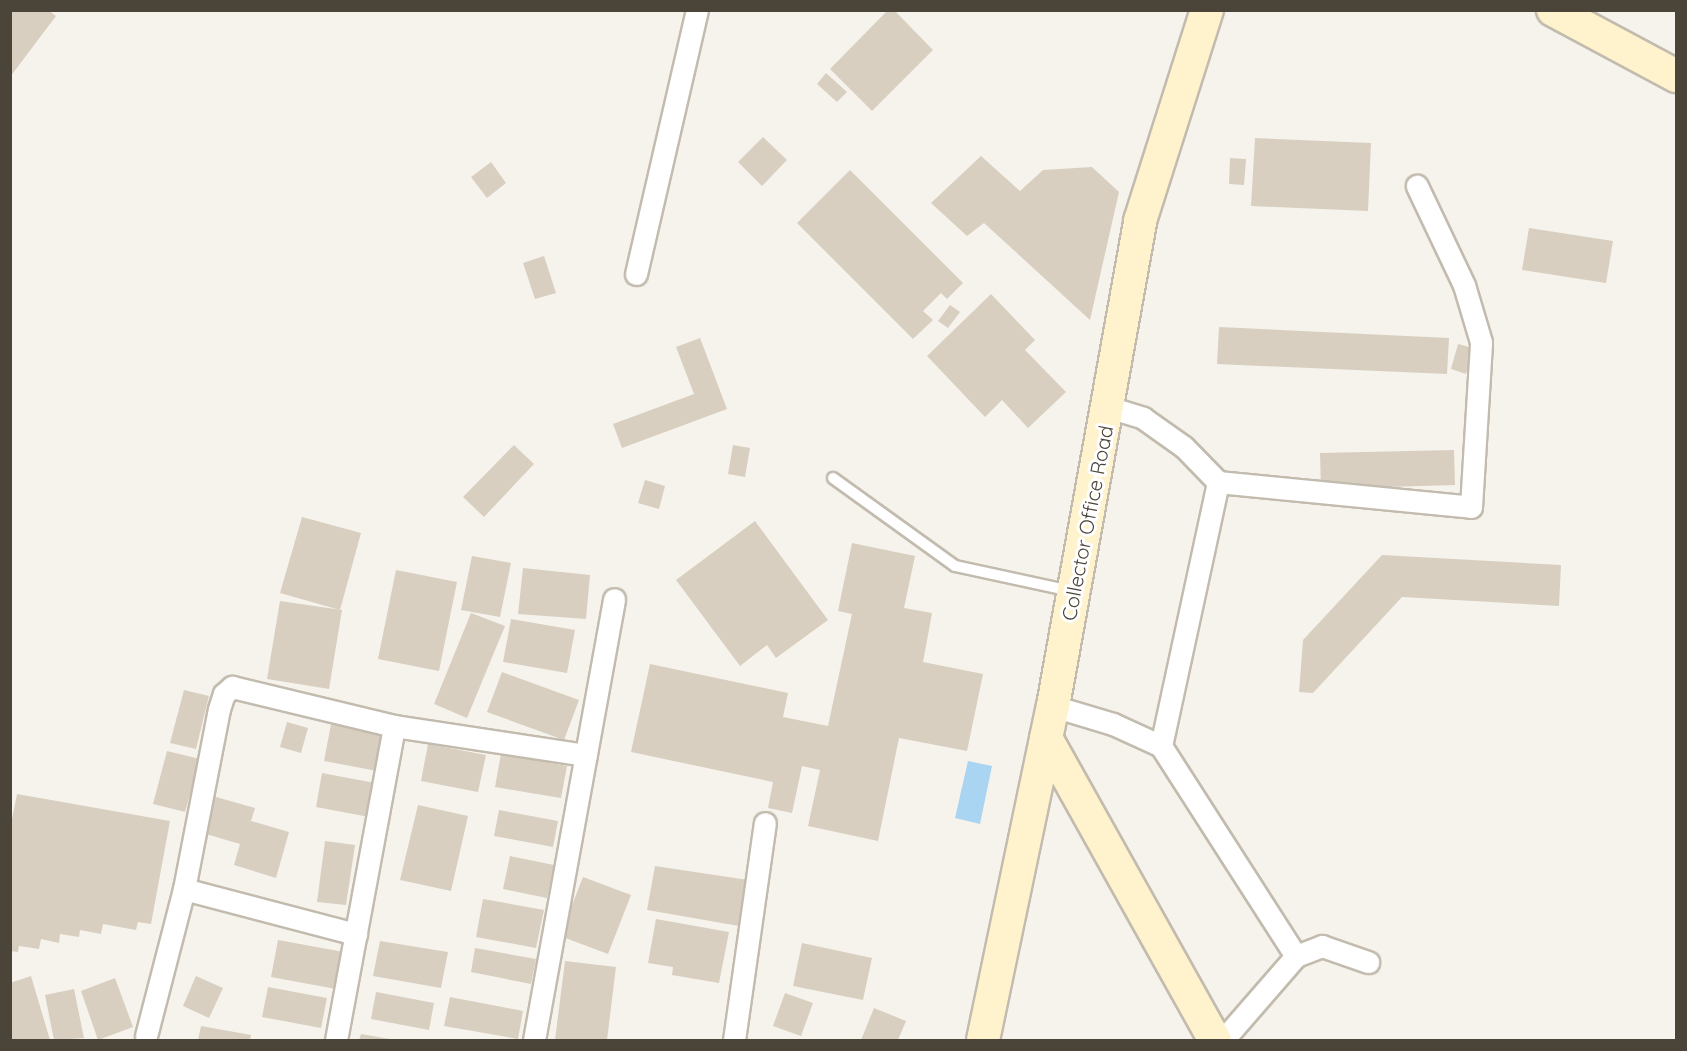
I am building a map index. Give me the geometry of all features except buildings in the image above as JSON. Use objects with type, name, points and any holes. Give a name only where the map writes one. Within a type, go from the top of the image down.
[{"type":"main road","points":[[1553,10],[1677,76]]},
{"type":"main road","name":"Collector Office Road","points":[[983,1041],[1053,706],[1140,222],[1208,12]]},
{"type":"main road","points":[[1046,738],[1215,1041]]},
{"type":"street","points":[[636,274],[697,10]]},
{"type":"street","points":[[1108,407],[1143,418],[1184,447],[1218,482],[1471,507],[1481,342],[1464,285],[1417,186]]},
{"type":"street","points":[[1161,746],[1218,482]]},
{"type":"street","points":[[534,1041],[614,599]]},
{"type":"street","points":[[140,1039],[183,889],[219,709],[224,694],[232,687],[394,726],[586,755]]},
{"type":"street","points":[[1053,706],[1113,724],[1161,746],[1296,956]]},
{"type":"street","points":[[336,1041],[394,726]]},
{"type":"street","points":[[734,1041],[765,823]]},
{"type":"street","points":[[183,889],[356,934]]},
{"type":"street","points":[[1223,1041],[1296,956],[1322,946],[1368,962]]},
{"type":"lane","points":[[833,478],[955,567],[1074,592]]},
{"type":"water","points":[[968,761],[992,766],[980,824],[955,818]]}]
